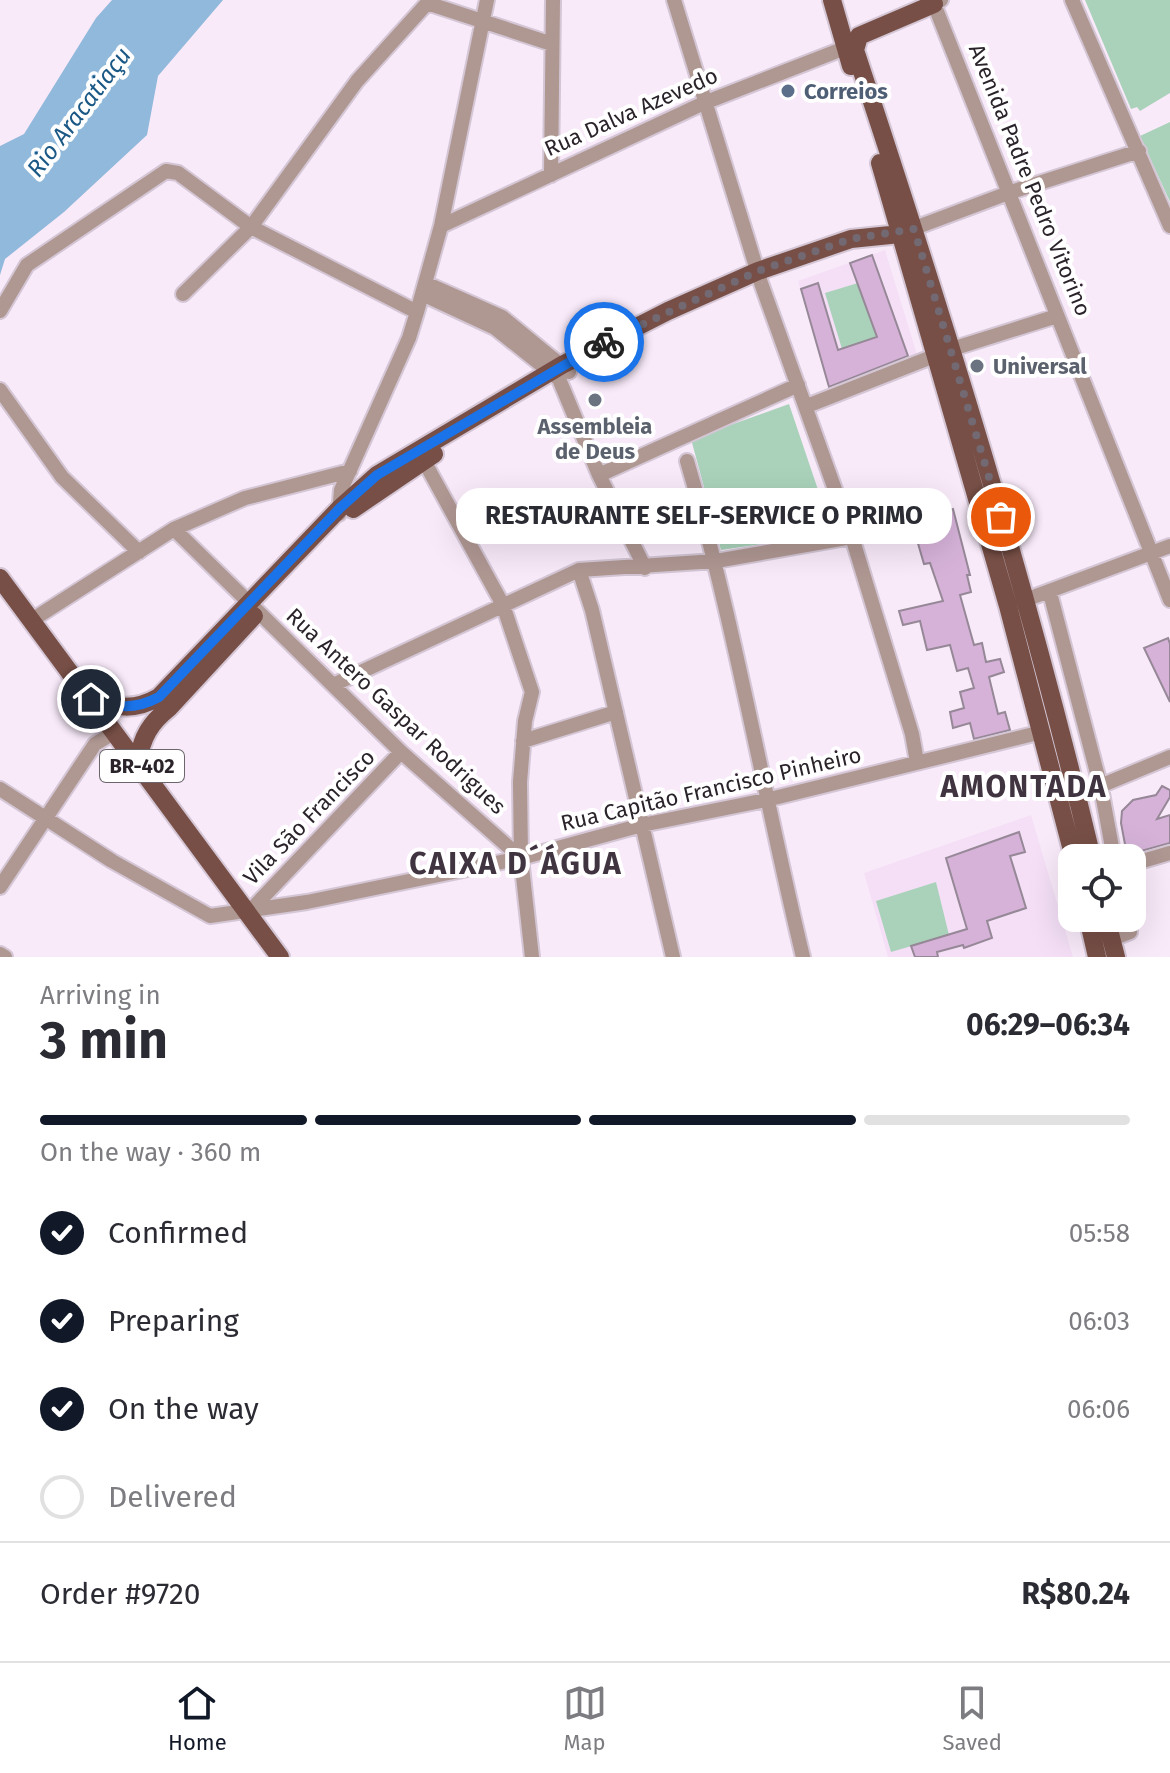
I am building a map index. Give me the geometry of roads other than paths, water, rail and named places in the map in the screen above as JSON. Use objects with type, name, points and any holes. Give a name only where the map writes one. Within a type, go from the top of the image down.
[{"type":"main road","points":[[832,0],[855,50],[1016,603],[1069,799],[1073,844]]},
{"type":"main road","name":"Rua Dalva Azevedo","points":[[852,42],[936,1]]},
{"type":"main road","points":[[91,699],[147,714],[169,708],[254,607],[377,475],[559,372],[759,277],[854,250],[872,237],[907,231]]},
{"type":"main road","points":[[339,515],[559,372]]},
{"type":"main road","name":"BR-402","points":[[3,587],[32,620],[138,761],[280,957]]},
{"type":"main road","points":[[1016,603],[1042,732],[1087,844]]},
{"type":"main road","points":[[115,732],[131,731],[147,714]]},
{"type":"main road","points":[[138,761],[147,714]]},
{"type":"main road","points":[[1091,932],[1097,957]]},
{"type":"street","points":[[339,515],[341,490],[409,338],[417,312],[441,226],[487,0]]},
{"type":"street","points":[[551,175],[553,0]]},
{"type":"street","points":[[674,0],[759,277],[852,537],[912,734],[917,762]]},
{"type":"street","points":[[1072,0],[1170,226]]},
{"type":"street","name":"Avenida Padre Pedro Vitorino","points":[[936,1],[1170,600]]},
{"type":"street","points":[[183,294],[251,227],[357,81],[429,2],[480,23],[552,44]]},
{"type":"street","name":"Rua Dalva Azevedo","points":[[441,226],[704,103],[852,42]]},
{"type":"street","points":[[907,231],[1011,192],[1139,151]]},
{"type":"street","points":[[0,311],[27,265],[156,174],[178,173],[251,227],[417,312]]},
{"type":"street","points":[[423,289],[502,317],[559,372],[599,475],[645,568]]},
{"type":"street","points":[[807,406],[944,352],[1057,316]]},
{"type":"street","points":[[599,475],[798,385]]},
{"type":"street","points":[[0,390],[62,477],[139,552]]},
{"type":"street","points":[[424,461],[503,605],[532,692],[523,741],[521,858],[532,957]]},
{"type":"street","points":[[687,461],[716,561],[766,800],[803,957]]},
{"type":"street","points":[[32,620],[174,529],[245,498],[350,471]]},
{"type":"street","name":"Rua Antero Gaspar Rodrigues","points":[[174,529],[401,752],[521,858]]},
{"type":"street","points":[[333,685],[579,570],[716,561],[852,537]]},
{"type":"street","points":[[1016,603],[1050,593],[1170,546]]},
{"type":"street","points":[[579,570],[616,712],[673,957]]},
{"type":"street","points":[[1050,593],[1101,788],[1111,844]]},
{"type":"street","points":[[523,741],[616,712]]},
{"type":"street","points":[[0,887],[95,744],[115,732]]},
{"type":"street","name":"Rua Capitão Francisco Pinheiro","points":[[0,789],[43,819],[210,916],[249,912],[521,858],[642,825],[766,800],[1042,732]]},
{"type":"street","name":"Vila São Francisco","points":[[249,912],[401,752]]},
{"type":"street","points":[[1069,799],[1170,757]]},
{"type":"street","points":[[1146,860],[1170,853]]},
{"type":"street","points":[[1114,948],[1130,932]]},
{"type":"water","name":"Rio Aracatiaçu","points":[[112,0],[223,0],[158,76],[147,135],[64,212],[5,259],[0,275],[0,146],[24,134],[96,18]]},
{"type":"place","name":"Correios","points":[[788,91]]},
{"type":"place","name":"Universal","points":[[977,366]]},
{"type":"place","name":"Assembleia de Deus","points":[[595,400]]},
{"type":"place","name":"RESTAURANTE SELF-SERVICE O PRIMO","points":[[1001,517]]},
{"type":"district","name":"AMONTADA","points":[[1024,787]]},
{"type":"district","name":"CAIXA D´ÁGUA","points":[[516,864]]}]
